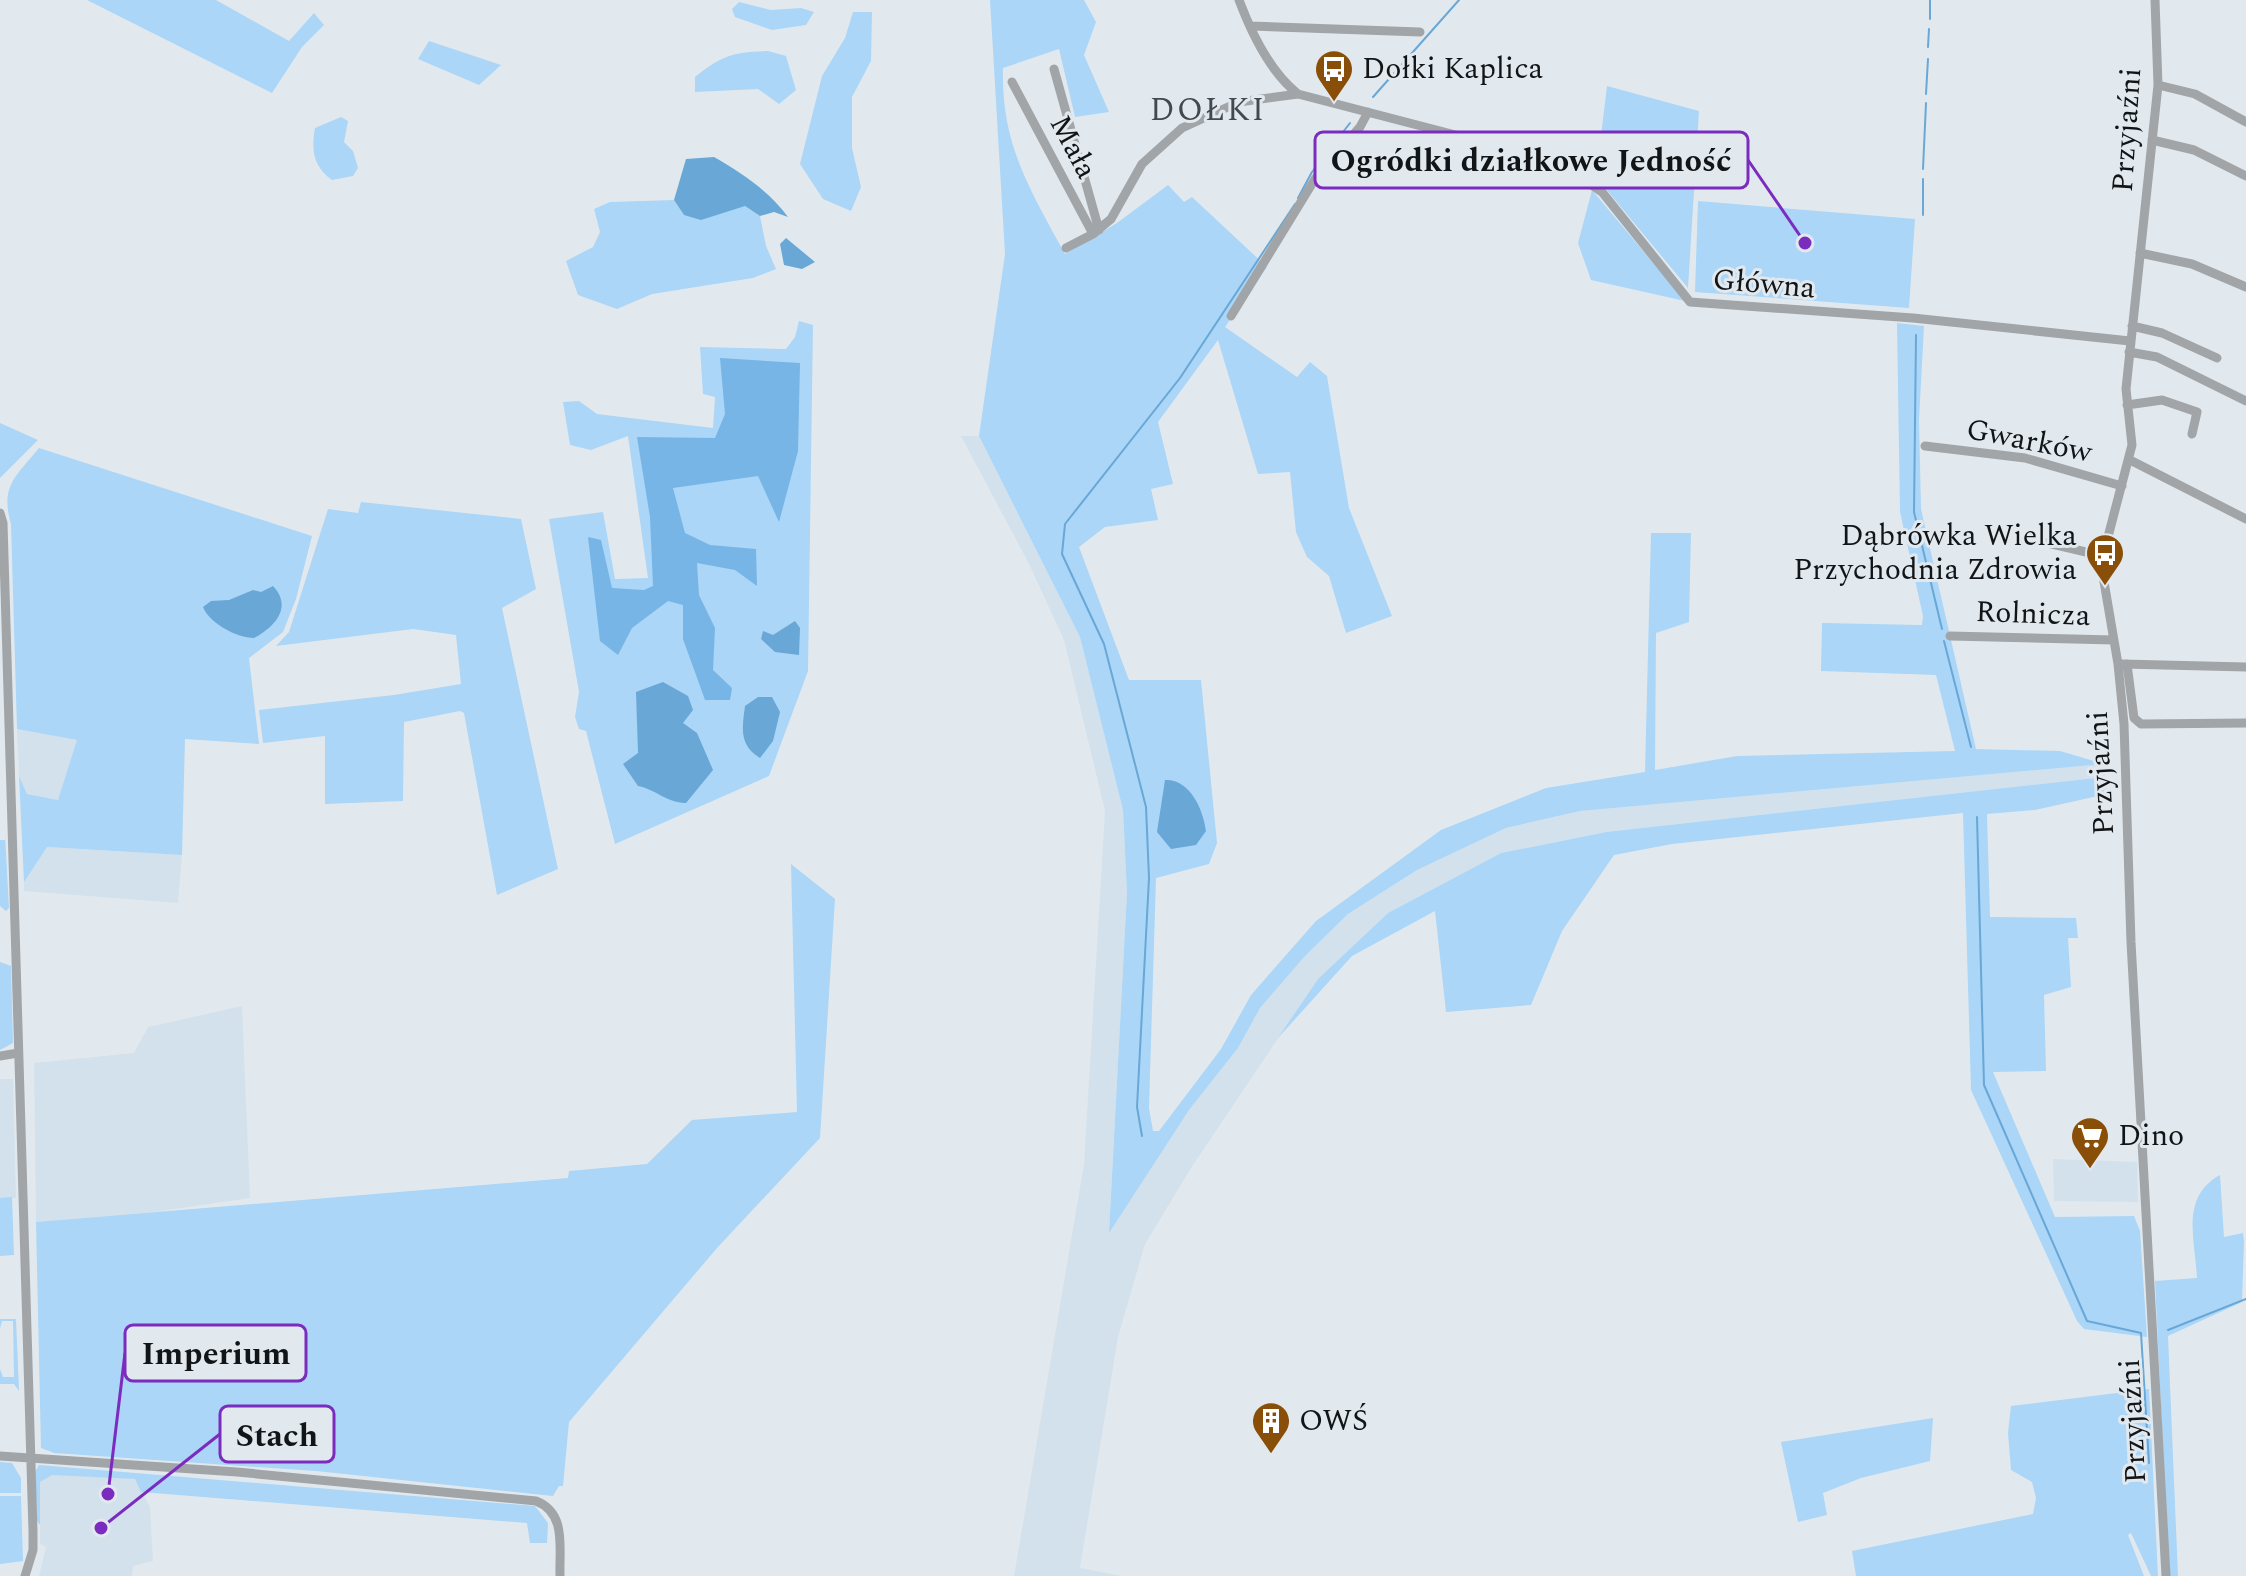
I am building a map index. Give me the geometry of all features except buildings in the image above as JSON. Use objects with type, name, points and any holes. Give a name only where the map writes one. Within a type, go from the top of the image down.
[{"type":"street","points":[[1239,0],[1285,84],[1298,94]]},
{"type":"street","name":"Przyjaźni","points":[[2155,0],[2158,85],[2130,346],[2127,405],[2131,430],[2130,460],[2103,556],[2114,640],[2122,664],[2166,1576]]},
{"type":"street","points":[[1251,26],[1420,32]]},
{"type":"street","points":[[1054,69],[1096,232]]},
{"type":"street","name":"Mała","points":[[1012,82],[1096,232]]},
{"type":"street","name":"Główna","points":[[1271,95],[1285,84]]},
{"type":"street","points":[[2158,85],[2195,94],[2246,122]]},
{"type":"street","name":"Główna","points":[[1066,248],[1096,232],[1119,209],[1142,164],[1182,128],[1231,105],[1271,95],[1298,94],[1494,145],[1571,171],[1602,192],[1690,302],[1913,318],[2130,346],[2246,401]]},
{"type":"street","points":[[1231,316],[1315,179],[1360,127],[1368,112]]},
{"type":"street","points":[[2152,140],[2194,150],[2246,176]]},
{"type":"street","points":[[2140,253],[2192,264],[2246,287]]},
{"type":"street","points":[[2132,326],[2162,333],[2217,358]]},
{"type":"street","points":[[2127,405],[2162,400],[2197,412],[2192,434]]},
{"type":"street","name":"Gwarków","points":[[1925,446],[2025,458],[2122,486]]},
{"type":"street","points":[[2130,460],[2246,519]]},
{"type":"street","points":[[0,513],[3,523],[33,1550],[25,1576]]},
{"type":"street","points":[[2030,539],[2103,556]]},
{"type":"street","name":"Rolnicza","points":[[1950,636],[2114,640]]},
{"type":"street","points":[[2246,667],[2122,664],[2134,718],[2141,724],[2246,723]]},
{"type":"street","points":[[0,1056],[18,1053]]},
{"type":"street","points":[[0,1456],[268,1475],[536,1501],[545,1504],[556,1517],[560,1576]]},
{"type":"shaded area","points":[[87,0],[216,0],[289,41],[314,13],[324,25],[302,47],[272,93]]},
{"type":"shaded area","points":[[990,0],[1084,0],[1096,22],[1084,55],[1109,112],[1075,117],[1059,49],[1003,68],[1007,120],[1020,166],[1065,254],[1117,223],[1168,185],[1184,202],[1192,197],[1267,267],[1225,327],[1297,377],[1310,362],[1327,376],[1349,508],[1392,616],[1346,633],[1329,576],[1307,557],[1296,532],[1290,472],[1258,474],[1218,340],[1158,422],[1173,484],[1151,489],[1158,520],[1105,527],[1079,547],[1129,680],[1201,680],[1217,843],[1209,864],[1156,878],[1149,1108],[1153,1131],[1159,1131],[1221,1049],[1251,995],[1316,921],[1441,830],[1546,788],[1645,772],[1651,533],[1691,533],[1689,622],[1656,633],[1655,770],[1737,756],[1955,751],[1936,675],[1821,671],[1822,623],[1922,625],[1923,616],[1900,512],[1897,323],[1924,326],[1919,420],[1921,509],[1976,749],[2060,751],[2104,764],[1580,811],[1506,828],[1417,870],[1348,914],[1305,956],[1260,1008],[1238,1048],[1189,1110],[1109,1233],[1127,893],[1123,810],[1080,637],[979,436],[1005,254]]},
{"type":"shaded area","points":[[739,2],[771,10],[801,8],[814,12],[806,25],[772,30],[735,17],[732,9]]},
{"type":"shaded area","points":[[853,12],[872,12],[871,61],[852,97],[852,148],[861,187],[851,211],[823,199],[800,164],[822,76],[845,38]]},
{"type":"shaded area","points":[[429,41],[501,65],[479,85],[418,59]]},
{"type":"shaded area","points":[[768,51],[786,56],[796,90],[779,104],[758,89],[695,92],[695,77],[721,59],[746,52]]},
{"type":"shaded area","points":[[1607,86],[1699,111],[1688,288],[1596,177]]},
{"type":"shaded area","points":[[341,117],[348,121],[344,142],[353,151],[358,168],[353,176],[332,180],[317,163],[315,128]]},
{"type":"shaded area","points":[[714,157],[754,183],[788,217],[774,212],[760,216],[745,206],[701,220],[684,215],[674,200],[686,159]]},
{"type":"shaded area","points":[[1592,190],[1685,301],[1591,280],[1578,243]]},
{"type":"shaded area","points":[[674,200],[684,215],[745,206],[760,216],[766,246],[776,269],[753,278],[652,294],[617,309],[578,295],[566,261],[593,247],[600,232],[594,209],[610,202]]},
{"type":"shaded area","points":[[1698,201],[1915,219],[1909,308],[1695,292]]},
{"type":"shaded area","points":[[786,238],[815,262],[802,269],[784,265],[780,244]]},
{"type":"shaded area","points":[[799,321],[813,325],[808,671],[769,776],[615,844],[586,731],[579,729],[575,717],[579,692],[549,519],[603,512],[615,579],[648,578],[628,436],[591,450],[570,445],[563,402],[579,401],[597,414],[713,428],[715,397],[703,394],[700,347],[786,349],[795,337]]},
{"type":"shaded area","points":[[720,358],[800,363],[798,451],[779,522],[758,476],[673,488],[685,533],[710,545],[756,549],[757,586],[735,570],[697,563],[699,595],[715,628],[713,670],[732,688],[730,700],[705,700],[683,639],[683,605],[668,601],[632,628],[618,655],[600,641],[588,537],[601,540],[612,588],[644,590],[653,586],[650,517],[637,437],[715,438],[725,414]]},
{"type":"shaded area","points":[[0,423],[38,440],[0,478]]},
{"type":"shaded area","points":[[961,436],[979,436],[1080,637],[1123,810],[1127,893],[1109,1232],[1189,1110],[1238,1048],[1260,1008],[1305,956],[1348,914],[1417,870],[1506,828],[1580,811],[2104,764],[2105,777],[1605,832],[1501,853],[1388,913],[1318,979],[1193,1165],[1145,1244],[1118,1337],[1080,1568],[1122,1576],[1014,1576],[1084,1164],[1105,811],[1064,640],[1029,564]]},
{"type":"shaded area","points":[[39,448],[312,536],[296,599],[283,632],[249,658],[259,744],[185,739],[182,855],[47,847],[24,882],[19,776],[27,794],[58,800],[77,740],[17,729],[8,500],[12,482]]},
{"type":"shaded area","points":[[361,502],[521,519],[536,589],[502,608],[558,869],[497,895],[464,713],[460,711],[404,722],[403,801],[325,804],[325,736],[263,743],[259,710],[461,684],[456,635],[413,629],[276,646],[289,632],[328,509],[358,513]]},
{"type":"shaded area","points":[[273,586],[281,601],[279,616],[269,628],[254,638],[224,628],[211,619],[203,607],[211,601],[229,600]]},
{"type":"shaded area","points":[[795,621],[800,628],[799,655],[775,652],[761,639],[763,631],[773,635]]},
{"type":"shaded area","points":[[663,682],[688,696],[693,710],[683,723],[697,733],[713,770],[686,803],[638,786],[623,764],[638,753],[636,692]]},
{"type":"shaded area","points":[[758,697],[772,697],[780,712],[773,741],[760,758],[748,748],[743,729],[745,706]]},
{"type":"shaded area","points":[[17,729],[78,740],[58,800],[27,794],[19,776]]},
{"type":"shaded area","points":[[2105,777],[2107,794],[2035,810],[1987,814],[1990,917],[2076,918],[2078,938],[2068,938],[2071,987],[2044,995],[2046,1071],[1993,1072],[2055,1217],[2134,1216],[2140,1231],[2147,1337],[2084,1329],[2077,1321],[1971,1090],[1963,813],[1672,844],[1614,855],[1562,931],[1531,1005],[1446,1012],[1435,911],[1352,956],[1278,1038],[1318,979],[1388,913],[1501,853],[1606,832]]},
{"type":"shaded area","points":[[1165,780],[1182,784],[1198,805],[1206,831],[1196,845],[1171,849],[1157,832]]},
{"type":"shaded area","points":[[5,835],[9,908],[6,911],[0,906],[0,840],[5,840]]},
{"type":"shaded area","points":[[46,847],[182,855],[178,903],[24,891],[24,882]]},
{"type":"shaded area","points":[[791,864],[835,899],[820,1138],[717,1248],[569,1422],[563,1486],[559,1486],[553,1496],[316,1471],[54,1453],[41,1448],[36,1222],[568,1178],[569,1171],[647,1164],[692,1120],[797,1112]]},
{"type":"shaded area","points":[[0,962],[11,966],[13,1043],[0,1050]]},
{"type":"shaded area","points":[[242,1006],[250,1198],[154,1212],[36,1222],[34,1063],[134,1053],[148,1027]]},
{"type":"shaded area","points":[[0,1079],[13,1079],[16,1198],[0,1199]]},
{"type":"shaded area","points":[[2053,1159],[2137,1162],[2138,1202],[2054,1201]]},
{"type":"shaded area","points":[[2220,1175],[2224,1237],[2243,1233],[2242,1302],[2168,1336],[2178,1576],[2169,1576],[2155,1281],[2197,1278],[2193,1234],[2195,1207],[2207,1184]]},
{"type":"shaded area","points":[[12,1197],[14,1255],[0,1256],[0,1198]]},
{"type":"shaded area","points":[[0,1319],[16,1319],[19,1391],[14,1384],[0,1384],[0,1369],[3,1377],[14,1377],[13,1321],[2,1321],[0,1329]]},
{"type":"shaded area","points":[[2149,1389],[2158,1576],[2151,1576],[2131,1533],[2128,1535],[2144,1576],[1856,1576],[1852,1551],[2033,1514],[2036,1498],[2032,1482],[2011,1470],[2008,1433],[2011,1406]]},
{"type":"shaded area","points":[[1933,1418],[1930,1461],[1861,1478],[1823,1493],[1827,1515],[1798,1522],[1781,1442]]},
{"type":"shaded area","points":[[0,1462],[12,1463],[21,1478],[21,1493],[0,1493]]},
{"type":"shaded area","points":[[39,1465],[535,1506],[548,1523],[547,1543],[530,1543],[527,1523],[141,1492],[135,1479],[52,1475],[40,1482],[40,1525],[37,1521],[35,1472]]},
{"type":"shaded area","points":[[52,1474],[135,1479],[150,1507],[153,1561],[133,1566],[132,1576],[39,1576],[46,1547],[40,1544],[40,1482]]},
{"type":"shaded area","points":[[0,1496],[21,1496],[23,1561],[0,1564]]},
{"type":"waterway","points":[[1373,97],[1459,0]]},
{"type":"waterway","points":[[1930,0],[1930,19]]},
{"type":"waterway","points":[[1928,47],[1929,29]]},
{"type":"waterway","points":[[1926,94],[1928,59]]},
{"type":"waterway","points":[[1923,169],[1926,103]]},
{"type":"waterway","points":[[1298,198],[1312,172],[1350,123]]},
{"type":"waterway","points":[[1923,179],[1923,215]]},
{"type":"waterway","points":[[1142,1136],[1137,1107],[1149,878],[1146,807],[1104,644],[1062,554],[1065,524],[1180,378],[1295,204]]},
{"type":"waterway","points":[[1916,335],[1914,512],[1942,629]]},
{"type":"waterway","points":[[1944,641],[1971,747]]},
{"type":"waterway","points":[[1977,817],[1984,1085],[2087,1321],[2141,1333],[2149,1463]]},
{"type":"waterway","points":[[2168,1330],[2246,1299]]},
{"type":"place","name":"Dołki Kaplica","points":[[1334,103]]},
{"type":"place","name":"Ogródki działkowe Jedność","points":[[1805,243]]},
{"type":"place","name":"Dąbrówka Wielka Przychodnia Zdrowia","points":[[2105,587]]},
{"type":"place","name":"Dino","points":[[2090,1170]]},
{"type":"place","name":"OWŚ","points":[[1271,1455]]},
{"type":"place","name":"Imperium","points":[[108,1494]]},
{"type":"place","name":"Stach","points":[[101,1528]]},
{"type":"district","name":"DOŁKI","points":[[1208,110]]}]
